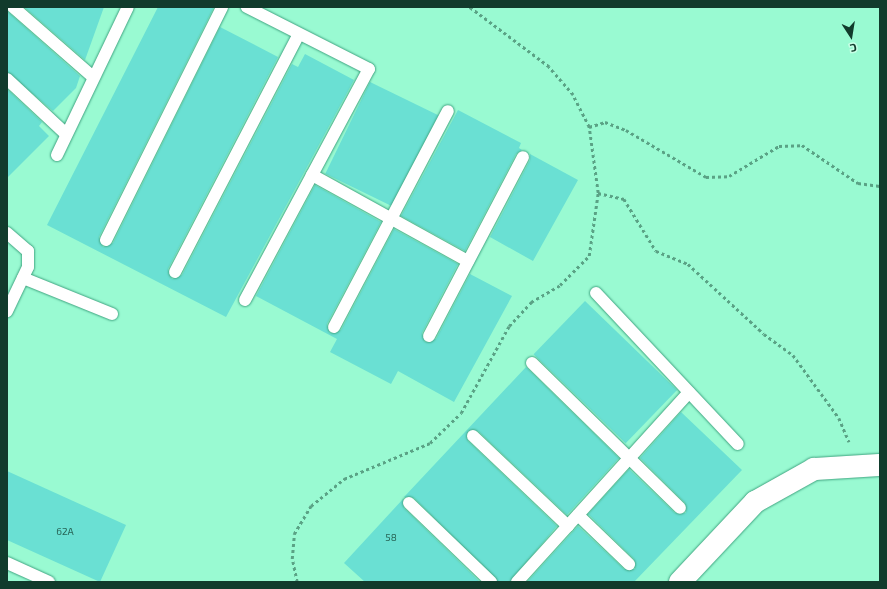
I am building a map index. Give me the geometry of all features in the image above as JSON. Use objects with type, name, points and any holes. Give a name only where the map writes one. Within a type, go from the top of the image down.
[{"type":"street","points":[[680,582],[755,502],[814,469],[870,465]]},
{"type":"lane","points":[[12,7],[93,77]]},
{"type":"lane","points":[[57,155],[93,77],[128,7]]},
{"type":"lane","points":[[106,240],[222,7]]},
{"type":"lane","points":[[245,300],[369,69],[247,7]]},
{"type":"lane","points":[[175,272],[299,34]]},
{"type":"lane","points":[[7,79],[66,134]]},
{"type":"lane","points":[[334,327],[448,111]]},
{"type":"lane","points":[[429,336],[523,157]]},
{"type":"lane","points":[[312,175],[468,261]]},
{"type":"lane","points":[[7,233],[28,251],[28,266],[7,311]]},
{"type":"lane","points":[[23,278],[112,314]]},
{"type":"lane","points":[[596,293],[738,444]]},
{"type":"lane","points":[[532,363],[630,457],[680,508]]},
{"type":"lane","points":[[522,580],[568,526],[688,392]]},
{"type":"lane","points":[[473,436],[568,526]]},
{"type":"lane","points":[[409,503],[491,582]]},
{"type":"lane","points":[[578,515],[629,564]]},
{"type":"lane","points":[[7,563],[49,582]]},
{"type":"path","points":[[297,582],[292,559],[294,534],[311,506],[344,479],[430,443],[461,413],[509,326],[531,302],[560,285],[589,256],[598,193],[589,127],[573,95],[549,67],[469,7]]},
{"type":"path","points":[[589,127],[605,122],[626,130],[706,177],[729,176],[779,146],[802,145],[858,183],[880,186]]},
{"type":"path","points":[[598,193],[624,199],[656,251],[688,264],[764,334],[793,355],[839,418],[870,465]]},
{"type":"building","points":[[24,7],[104,7],[85,60]]},
{"type":"building","points":[[158,7],[214,7],[99,237],[103,247],[113,243],[220,27],[278,57],[168,269],[172,279],[182,275],[292,64],[298,67],[305,54],[354,80],[226,317],[47,225]]},
{"type":"building","points":[[7,11],[80,76],[76,88],[53,111],[7,72]]},
{"type":"building","points":[[370,82],[438,115],[394,207],[325,174]]},
{"type":"building","points":[[7,89],[42,122],[39,126],[49,136],[7,178]]},
{"type":"building","points":[[458,110],[521,143],[519,148],[522,150],[516,154],[465,251],[401,216]]},
{"type":"building","points":[[530,154],[578,180],[533,261],[490,237],[530,160]]},
{"type":"building","points":[[315,185],[381,222],[327,324],[330,333],[341,330],[394,229],[458,264],[422,333],[425,342],[436,339],[470,274],[512,296],[454,402],[398,371],[391,384],[330,352],[337,339],[256,296]]},
{"type":"building","points":[[585,301],[677,390],[626,443],[534,354]]},
{"type":"building","points":[[526,367],[619,458],[567,515],[478,431],[468,431],[468,441],[557,526],[510,582],[498,582],[414,498],[404,497]]},
{"type":"building","points":[[681,412],[742,470],[634,582],[527,582],[578,526],[624,569],[635,569],[634,559],[588,514],[629,469],[675,513],[686,513],[685,503],[640,458]]},
{"type":"building","points":[[7,471],[126,525],[100,582],[7,540]]},
{"type":"building","points":[[403,499],[404,508],[480,582],[365,582],[344,563]]}]
